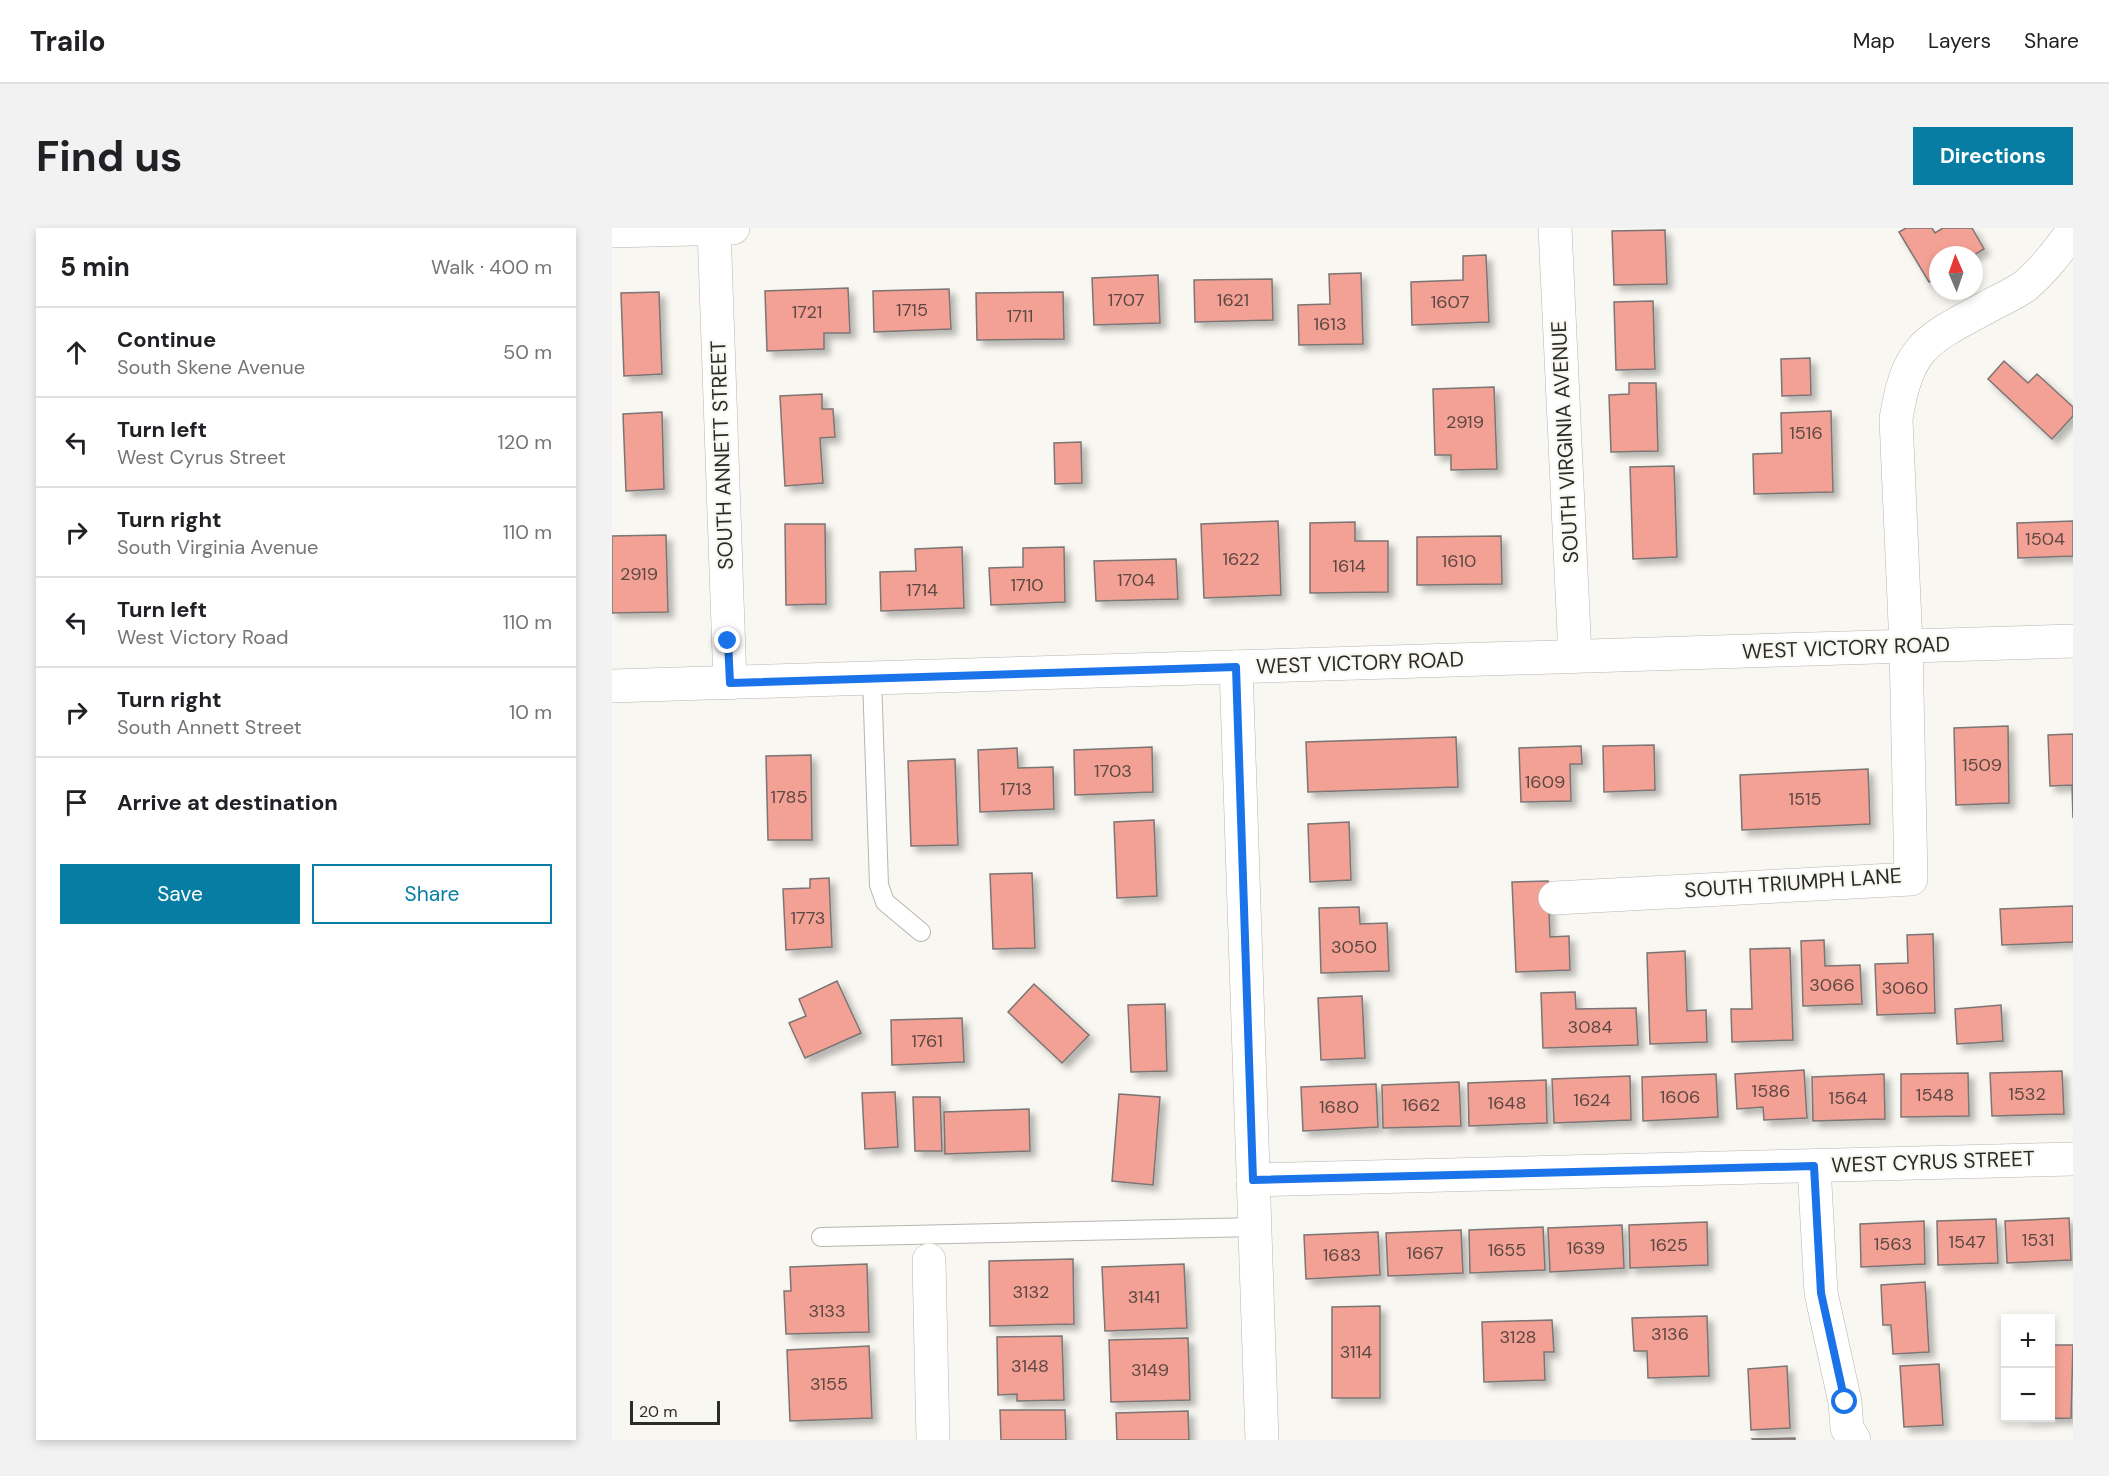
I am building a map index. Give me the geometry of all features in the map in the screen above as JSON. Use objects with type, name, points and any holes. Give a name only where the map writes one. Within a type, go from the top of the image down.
[{"type":"street","name":"SOUTH ANNETT STREET","points":[[714,228],[730,683]]},
{"type":"street","points":[[612,231],[733,228]]},
{"type":"street","name":"SOUTH VIRGINIA AVENUE","points":[[1555,228],[1575,656]]},
{"type":"street","points":[[1906,646],[1896,419],[1902,382],[1918,351],[1946,329],[2024,287],[2049,264],[2073,231]]},
{"type":"street","name":"WEST VICTORY ROAD","points":[[612,686],[2073,641]]},
{"type":"street","name":"SOUTH TRIUMPH LANE","points":[[1555,898],[1911,879],[1906,646]]},
{"type":"street","points":[[1236,667],[1262,1440]]},
{"type":"street","name":"WEST CYRUS STREET","points":[[1253,1180],[2073,1159]]},
{"type":"street","points":[[1814,1166],[1821,1293],[1845,1402],[1847,1428],[1854,1440]]},
{"type":"street","points":[[929,1260],[933,1440]]},
{"type":"lane","points":[[872,678],[879,885],[885,902],[921,932]]},
{"type":"lane","points":[[821,1237],[1255,1227]]},
{"type":"building","points":[[1906,228],[1932,228],[1935,233],[1943,228],[1972,228],[1982,246],[1929,246],[1929,282],[1899,232]]},
{"type":"building","points":[[1665,230],[1667,284],[1614,285],[1612,231]]},
{"type":"building","points":[[1486,255],[1489,322],[1412,325],[1411,282],[1463,280],[1463,256]]},
{"type":"building","points":[[1361,273],[1363,344],[1299,345],[1298,305],[1330,304],[1329,274]]},
{"type":"building","points":[[1158,275],[1160,323],[1094,325],[1092,278]]},
{"type":"building","points":[[1272,279],[1273,320],[1195,322],[1194,280]]},
{"type":"building","points":[[848,288],[850,333],[824,333],[824,349],[767,351],[765,291]]},
{"type":"building","points":[[949,289],[951,329],[874,332],[873,291]]},
{"type":"building","points":[[659,292],[662,374],[624,376],[621,293]]},
{"type":"building","points":[[1063,292],[1064,339],[977,340],[976,293]]},
{"type":"building","points":[[1653,301],[1655,369],[1616,370],[1614,302]]},
{"type":"building","points":[[1810,358],[1811,395],[1782,396],[1781,359]]},
{"type":"building","points":[[2004,361],[2028,383],[2037,374],[2073,407],[2073,416],[2052,439],[1988,379]]},
{"type":"building","points":[[1629,383],[1656,383],[1658,451],[1611,452],[1609,395],[1629,394]]},
{"type":"building","points":[[1494,387],[1497,469],[1451,470],[1451,455],[1435,455],[1433,389]]},
{"type":"building","points":[[822,394],[822,409],[833,409],[835,437],[820,438],[823,483],[785,486],[780,396]]},
{"type":"building","points":[[1831,411],[1833,492],[1754,494],[1753,454],[1782,453],[1781,413]]},
{"type":"building","points":[[662,412],[664,489],[626,491],[623,414]]},
{"type":"building","points":[[1081,442],[1082,483],[1055,484],[1054,443]]},
{"type":"building","points":[[1674,466],[1677,557],[1633,559],[1630,467]]},
{"type":"building","points":[[1278,521],[1281,595],[1204,598],[1201,524]]},
{"type":"building","points":[[2073,521],[2073,556],[2018,558],[2017,523]]},
{"type":"building","points":[[1355,522],[1355,541],[1388,541],[1388,592],[1310,593],[1310,523]]},
{"type":"building","points":[[785,524],[825,524],[826,604],[786,605]]},
{"type":"building","points":[[666,535],[668,612],[612,613],[612,536]]},
{"type":"building","points":[[1501,536],[1502,584],[1417,585],[1417,537]]},
{"type":"building","points":[[962,547],[964,608],[881,611],[880,572],[916,571],[915,549]]},
{"type":"building","points":[[1064,547],[1065,602],[991,605],[989,568],[1023,567],[1023,548]]},
{"type":"building","points":[[1176,559],[1178,599],[1096,601],[1094,561]]},
{"type":"building","points":[[2008,726],[2009,803],[1956,805],[1954,728]]},
{"type":"building","points":[[2073,734],[2073,818],[2072,785],[2050,786],[2048,735]]},
{"type":"building","points":[[1456,737],[1458,787],[1308,792],[1306,742]]},
{"type":"building","points":[[1654,745],[1655,790],[1604,792],[1603,746]]},
{"type":"building","points":[[1581,746],[1582,764],[1570,764],[1571,801],[1521,802],[1519,748]]},
{"type":"building","points":[[1152,747],[1153,792],[1075,795],[1074,750]]},
{"type":"building","points":[[1017,748],[1018,768],[1053,767],[1054,809],[980,812],[978,750]]},
{"type":"building","points":[[811,755],[812,840],[768,840],[766,756]]},
{"type":"building","points":[[955,759],[958,845],[911,846],[908,761]]},
{"type":"building","points":[[1868,769],[1870,824],[1742,830],[1740,775]]},
{"type":"building","points":[[1154,820],[1157,896],[1117,898],[1114,822]]},
{"type":"building","points":[[1349,822],[1351,880],[1310,882],[1308,824]]},
{"type":"building","points":[[1032,873],[1035,948],[993,949],[990,874]]},
{"type":"building","points":[[829,878],[832,947],[786,950],[783,889],[810,888],[810,879]]},
{"type":"building","points":[[1548,881],[1550,937],[1569,936],[1570,970],[1516,972],[1512,882]]},
{"type":"building","points":[[2073,906],[2073,942],[2002,945],[2000,909]]},
{"type":"building","points":[[1359,907],[1360,924],[1387,923],[1389,971],[1321,973],[1319,908]]},
{"type":"building","points":[[1933,934],[1935,1013],[1877,1015],[1875,964],[1908,963],[1907,935]]},
{"type":"building","points":[[1824,940],[1825,966],[1860,965],[1862,1004],[1803,1006],[1801,941]]},
{"type":"building","points":[[1790,948],[1793,1040],[1732,1042],[1731,1009],[1752,1009],[1750,949]]},
{"type":"building","points":[[1685,951],[1687,1011],[1706,1010],[1707,1042],[1650,1044],[1647,953]]},
{"type":"building","points":[[837,981],[861,1033],[805,1058],[789,1023],[806,1016],[799,999]]},
{"type":"building","points":[[1034,984],[1089,1035],[1062,1063],[1008,1012]]},
{"type":"building","points":[[1575,992],[1576,1009],[1636,1008],[1638,1045],[1543,1048],[1541,993]]},
{"type":"building","points":[[1362,996],[1365,1058],[1321,1060],[1318,998]]},
{"type":"building","points":[[1165,1004],[1167,1071],[1131,1072],[1128,1005]]},
{"type":"building","points":[[2001,1005],[2003,1041],[1957,1044],[1955,1009]]},
{"type":"building","points":[[962,1018],[964,1062],[892,1065],[891,1020]]},
{"type":"building","points":[[1804,1070],[1807,1118],[1764,1120],[1763,1107],[1737,1109],[1735,1074]]},
{"type":"building","points":[[2062,1071],[2064,1114],[1992,1116],[1990,1073]]},
{"type":"building","points":[[1968,1073],[1969,1116],[1901,1117],[1901,1074]]},
{"type":"building","points":[[1716,1074],[1718,1117],[1643,1121],[1642,1077]]},
{"type":"building","points":[[1884,1074],[1885,1119],[1813,1121],[1812,1077]]},
{"type":"building","points":[[1630,1076],[1631,1120],[1554,1123],[1552,1079]]},
{"type":"building","points":[[1546,1080],[1547,1123],[1469,1126],[1468,1083]]},
{"type":"building","points":[[1459,1082],[1461,1126],[1383,1128],[1382,1085]]},
{"type":"building","points":[[1376,1084],[1378,1127],[1303,1131],[1301,1087]]},
{"type":"building","points":[[895,1092],[898,1147],[865,1149],[862,1093]]},
{"type":"building","points":[[1119,1094],[1160,1097],[1153,1185],[1112,1181]]},
{"type":"building","points":[[913,1097],[940,1097],[942,1151],[915,1151]]},
{"type":"building","points":[[1029,1109],[1030,1151],[945,1154],[944,1112]]},
{"type":"building","points":[[2069,1218],[2071,1260],[2007,1263],[2005,1221]]},
{"type":"building","points":[[1996,1219],[1998,1263],[1938,1265],[1937,1221]]},
{"type":"building","points":[[1924,1221],[1925,1264],[1861,1267],[1860,1224]]},
{"type":"building","points":[[1707,1222],[1708,1265],[1630,1268],[1629,1225]]},
{"type":"building","points":[[1622,1225],[1624,1268],[1550,1272],[1548,1228]]},
{"type":"building","points":[[1543,1227],[1545,1270],[1470,1273],[1469,1230]]},
{"type":"building","points":[[1461,1230],[1463,1273],[1388,1276],[1386,1233]]},
{"type":"building","points":[[1378,1232],[1380,1275],[1306,1279],[1304,1235]]},
{"type":"building","points":[[1073,1259],[1074,1324],[990,1326],[989,1261]]},
{"type":"building","points":[[867,1264],[869,1332],[786,1334],[784,1291],[791,1291],[790,1267]]},
{"type":"building","points":[[1184,1264],[1187,1328],[1105,1331],[1102,1267]]},
{"type":"building","points":[[1925,1282],[1929,1352],[1893,1354],[1891,1325],[1883,1325],[1881,1285]]},
{"type":"building","points":[[1380,1306],[1380,1398],[1332,1398],[1332,1307]]},
{"type":"building","points":[[1707,1316],[1709,1376],[1648,1378],[1647,1351],[1634,1351],[1632,1318]]},
{"type":"building","points":[[1552,1320],[1554,1352],[1544,1352],[1545,1380],[1484,1382],[1482,1322]]},
{"type":"building","points":[[1062,1336],[1064,1400],[1017,1401],[1017,1394],[998,1395],[997,1337]]},
{"type":"building","points":[[1188,1338],[1190,1400],[1111,1402],[1109,1340]]},
{"type":"building","points":[[2055,1345],[2073,1345],[2071,1418],[2055,1418]]},
{"type":"building","points":[[869,1346],[872,1418],[790,1421],[787,1350]]},
{"type":"building","points":[[1939,1364],[1943,1425],[1904,1427],[1900,1366]]},
{"type":"building","points":[[1787,1366],[1790,1428],[1751,1430],[1748,1369]]},
{"type":"building","points":[[1000,1410],[1065,1410],[1066,1440],[1001,1440]]},
{"type":"building","points":[[1188,1411],[1189,1440],[1117,1440],[1116,1413]]},
{"type":"building","points":[[1795,1438],[1795,1440],[1752,1439]]},
{"type":"route","points":[[728,641],[730,683],[1236,667],[1253,1180],[1814,1166],[1818,1276],[1845,1402]]}]
